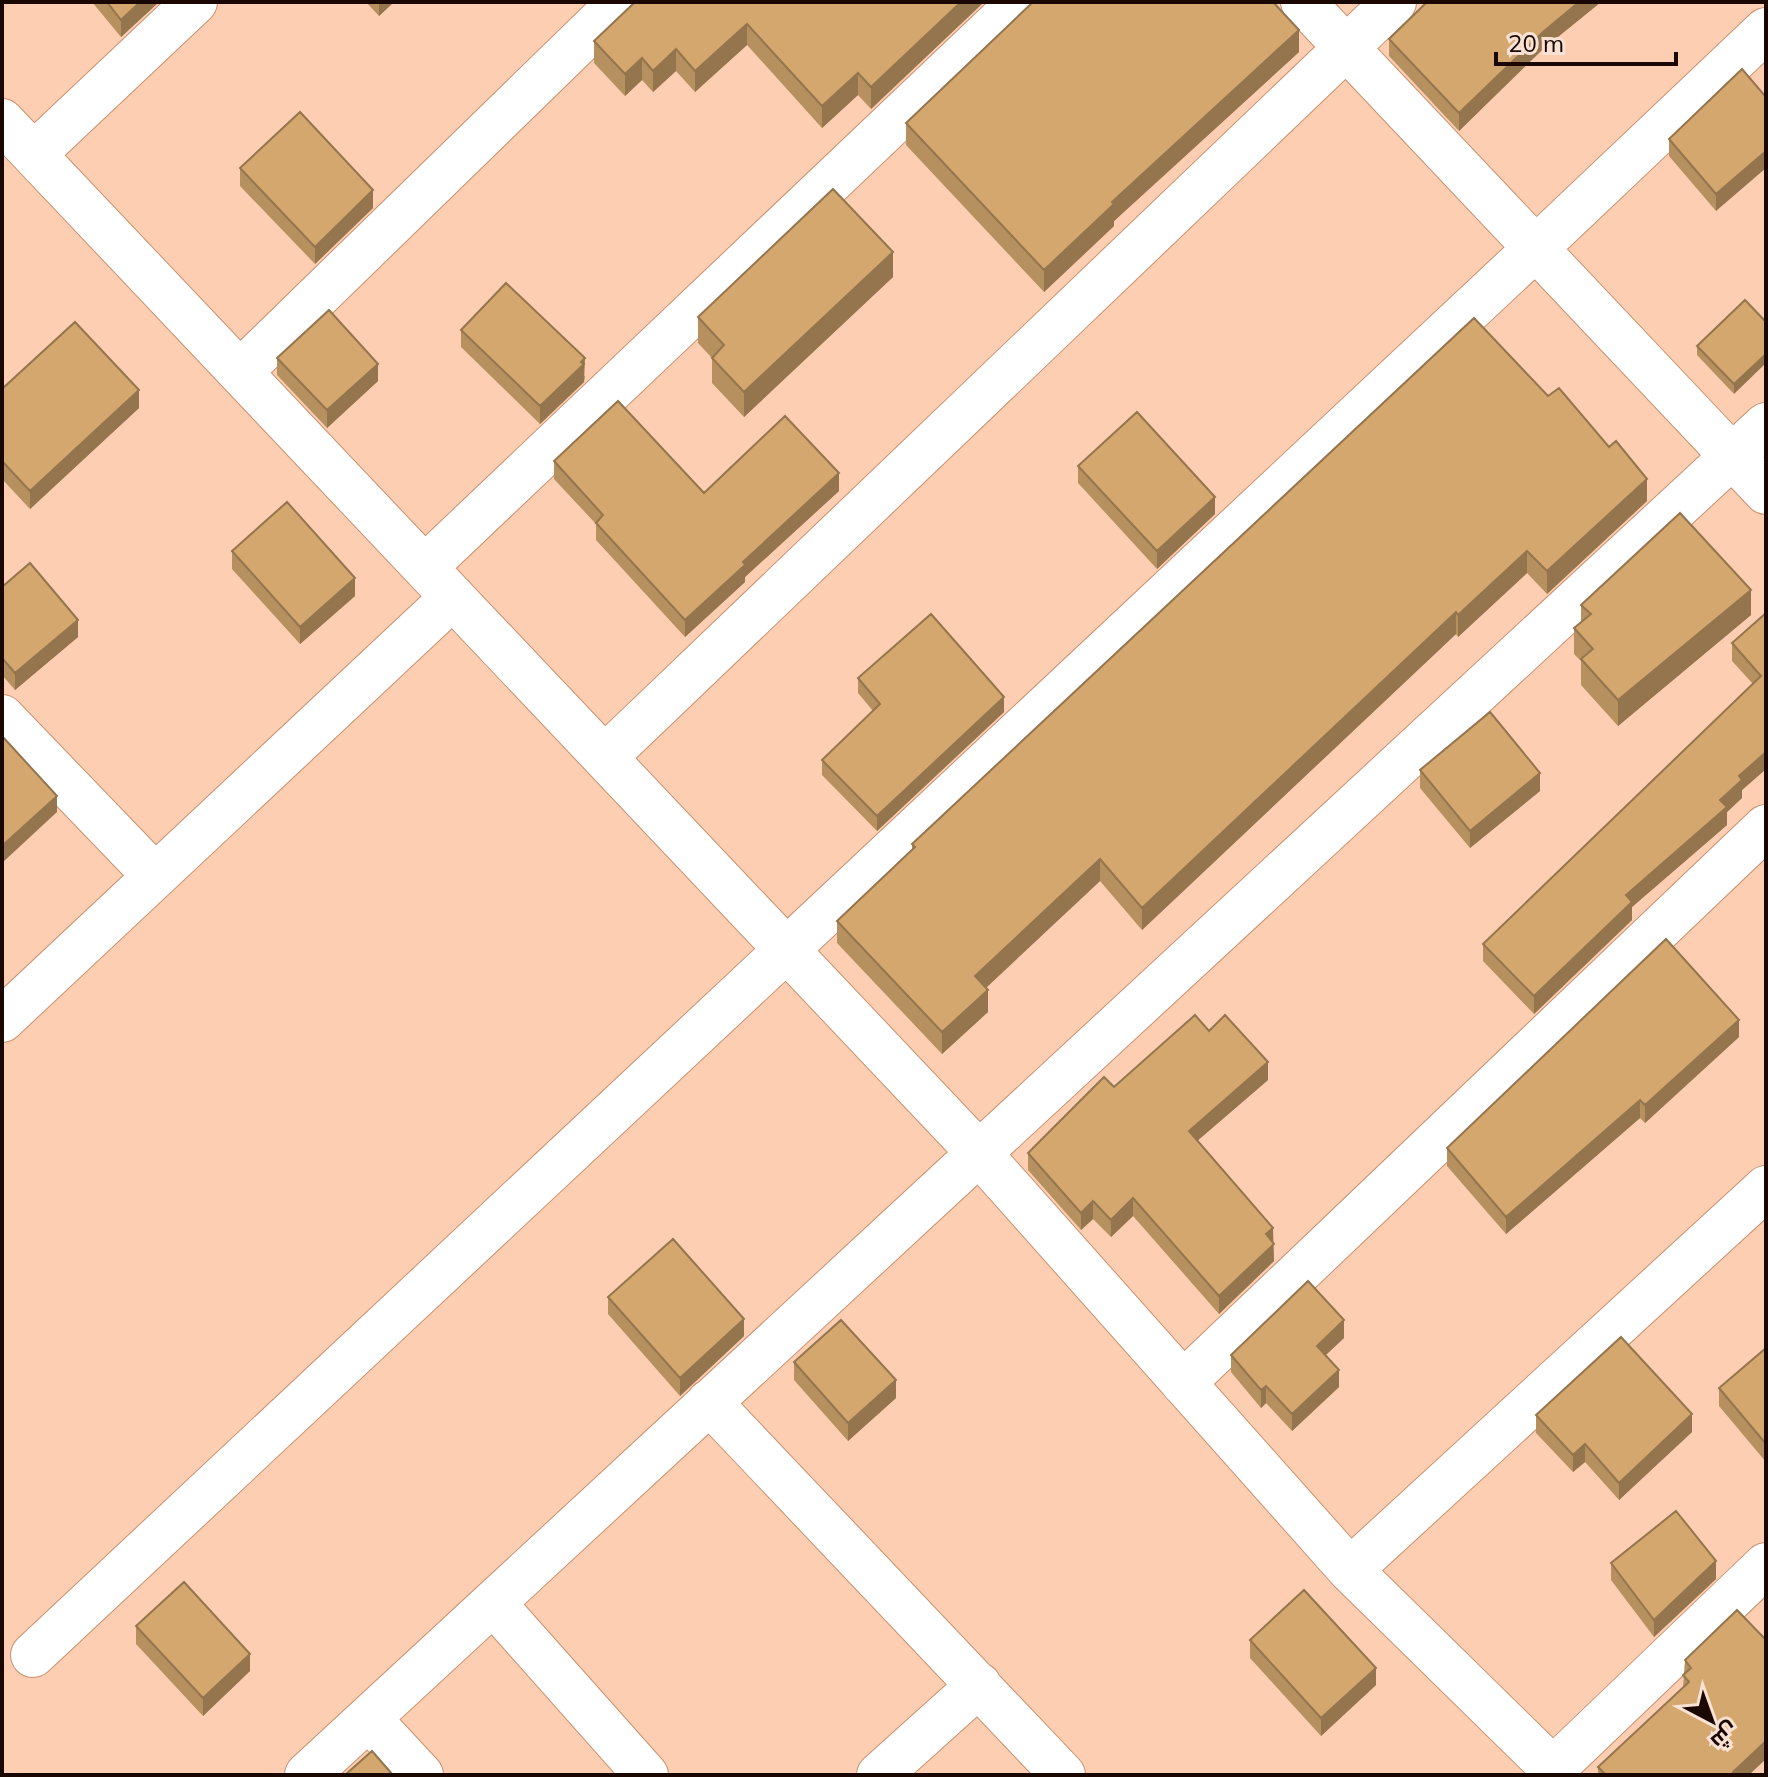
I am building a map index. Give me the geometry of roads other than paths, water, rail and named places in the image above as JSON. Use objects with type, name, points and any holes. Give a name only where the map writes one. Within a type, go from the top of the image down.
[{"type":"street","points":[[34,154],[195,2]]},
{"type":"street","points":[[240,372],[620,2]]},
{"type":"street","points":[[2,1020],[155,876],[439,582],[1020,2]]},
{"type":"street","points":[[1303,2],[1766,492]]},
{"type":"street","points":[[605,757],[1394,2]]},
{"type":"street","points":[[33,1655],[1766,30]]},
{"type":"street","points":[[2,121],[978,1152],[1350,1570],[1556,1772],[1766,1565]]},
{"type":"street","points":[[307,1775],[1766,425]]},
{"type":"street","points":[[2,717],[155,876]]},
{"type":"street","points":[[1183,1383],[1766,827]]},
{"type":"street","points":[[1350,1570],[1766,1188]]},
{"type":"street","points":[[709,1402],[1063,1775]]},
{"type":"street","points":[[494,1604],[646,1775]]},
{"type":"street","points":[[879,1775],[979,1685]]},
{"type":"street","points":[[369,1719],[421,1775]]}]
